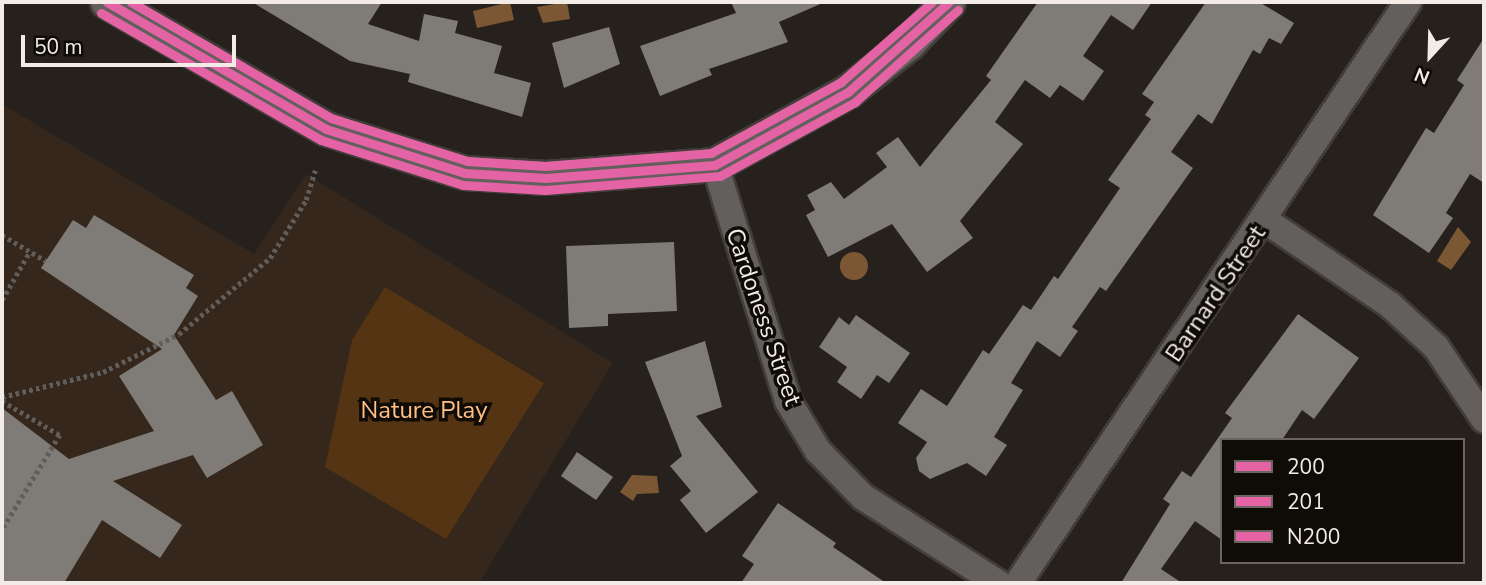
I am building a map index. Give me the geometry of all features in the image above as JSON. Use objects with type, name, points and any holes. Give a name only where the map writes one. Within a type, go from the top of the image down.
[{"type":"street","points":[[107,2],[284,108],[395,155],[465,173],[546,178],[715,165],[848,92],[909,44],[949,2]]},
{"type":"street","name":"Barnard Street","points":[[1018,583],[1266,221],[1408,2]]},
{"type":"street","name":"Cardoness Street","points":[[715,165],[788,401],[818,451],[863,497],[998,583]]},
{"type":"street","points":[[1266,221],[1390,305],[1427,339],[1484,419]]},
{"type":"path","points":[[2,399],[103,372],[178,333],[270,258],[306,200],[315,170]]},
{"type":"path","points":[[2,235],[46,261]]},
{"type":"path","points":[[2,300],[30,251]]},
{"type":"path","points":[[2,399],[60,435],[2,530]]},
{"type":"shaded area","points":[[510,2],[514,20],[477,28],[473,11]]},
{"type":"shaded area","points":[[567,2],[570,19],[543,23],[537,7]]},
{"type":"shaded area","points":[[2,104],[254,254],[306,174],[613,363],[479,583],[2,583]]},
{"type":"shaded area","points":[[1458,227],[1471,242],[1451,270],[1437,261]]},
{"type":"shaded area","points":[[854,252],[864,256],[868,266],[864,276],[854,280],[844,276],[840,266],[844,256]]},
{"type":"shaded area","points":[[632,475],[657,476],[659,493],[637,494],[633,501],[620,492]]},
{"type":"green space","name":"Nature Play","points":[[385,287],[544,383],[446,539],[325,467],[352,340]]},
{"type":"building","points":[[252,2],[382,2],[368,24],[419,41],[424,14],[458,21],[455,33],[502,46],[494,73],[531,83],[522,117],[408,82],[410,74],[350,61]]},
{"type":"building","points":[[731,2],[825,2],[779,22],[788,42],[709,69],[712,75],[660,96],[640,46],[736,13]]},
{"type":"building","points":[[1038,2],[1152,2],[1133,30],[1111,15],[1083,56],[1104,71],[1083,101],[1060,85],[1050,98],[1025,80],[995,122],[1023,144],[960,221],[973,238],[927,272],[892,224],[828,257],[806,215],[815,210],[807,195],[831,182],[844,199],[887,167],[876,153],[898,137],[920,167],[991,80],[986,76]]},
{"type":"building","points":[[1206,2],[1259,2],[1294,23],[1281,44],[1269,38],[1260,54],[1253,50],[1212,124],[1198,114],[1171,152],[1193,168],[1106,291],[1100,287],[1072,327],[1078,331],[1060,357],[1037,341],[1011,383],[1023,390],[994,437],[1007,445],[986,476],[967,463],[930,479],[919,471],[916,458],[927,442],[898,423],[921,389],[947,406],[983,350],[989,354],[1023,305],[1031,310],[1054,276],[1058,279],[1120,188],[1108,180],[1151,119],[1145,115],[1154,102],[1142,94]]},
{"type":"building","points":[[609,27],[620,64],[564,88],[552,43]]},
{"type":"building","points":[[1484,38],[1484,183],[1470,174],[1446,213],[1453,218],[1429,253],[1373,215],[1426,128],[1434,133],[1464,85],[1457,80]]},
{"type":"building","points":[[94,215],[194,275],[186,288],[198,296],[174,335],[216,400],[232,391],[263,445],[207,478],[193,455],[113,481],[182,525],[160,558],[102,520],[64,583],[2,583],[2,408],[69,459],[154,431],[119,376],[162,349],[41,268],[73,220],[86,228]]},
{"type":"building","points":[[674,242],[677,311],[608,314],[608,326],[569,328],[566,246]]},
{"type":"building","points":[[1298,314],[1359,358],[1314,419],[1302,410],[1283,438],[1220,438],[1220,539],[1195,521],[1161,569],[1182,583],[1121,583],[1170,504],[1163,499],[1182,471],[1191,477],[1232,418],[1225,413]]},
{"type":"building","points":[[856,315],[910,353],[889,383],[877,375],[861,399],[837,382],[847,367],[819,347],[839,317],[849,325]]},
{"type":"building","points":[[705,341],[722,407],[696,416],[758,492],[706,533],[680,500],[691,491],[670,466],[682,456],[645,362]]},
{"type":"building","points":[[577,452],[613,477],[596,500],[561,476]]},
{"type":"building","points":[[778,503],[836,543],[833,547],[886,583],[741,583],[754,564],[742,556]]},
{"type":"transit line","name":"200","points":[[107,2],[326,129],[465,173],[546,178],[715,165],[848,92],[949,2]]},
{"type":"transit line","name":"N200","points":[[131,2],[331,118],[467,161],[546,166],[711,153],[841,82],[932,2]]},
{"type":"transit line","name":"201","points":[[101,13],[321,140],[463,185],[545,190],[720,176],[855,102],[958,10]]}]
